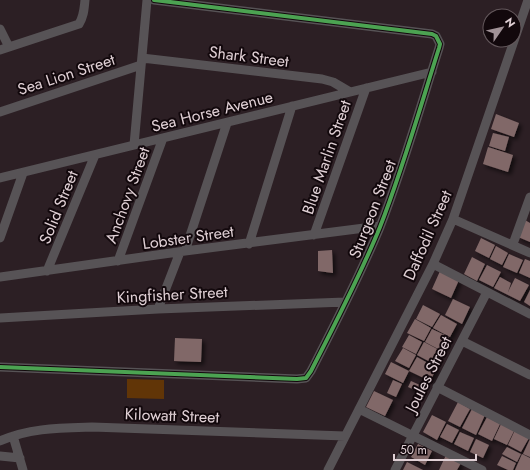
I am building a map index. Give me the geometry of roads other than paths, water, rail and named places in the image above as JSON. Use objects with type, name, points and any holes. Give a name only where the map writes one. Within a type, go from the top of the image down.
[{"type":"street","points":[[0,29],[4,48],[79,24],[84,14],[85,0]]},
{"type":"street","points":[[134,145],[147,0]]},
{"type":"street","name":"Sturgeon Street","points":[[0,367],[297,379],[306,378],[311,371],[358,276],[380,226],[432,72],[440,44],[439,40],[432,34],[154,0]]},
{"type":"street","name":"Daffodil Street","points":[[328,470],[433,264],[453,219],[528,0]]},
{"type":"street","name":"Shark Street","points":[[142,62],[322,79],[333,82],[350,92]]},
{"type":"street","name":"Sea Lion Street","points":[[0,112],[142,62]]},
{"type":"street","name":"Sea Horse Avenue","points":[[0,178],[432,72]]},
{"type":"street","name":"Blue Marlin Street","points":[[314,235],[366,88]]},
{"type":"street","points":[[249,244],[292,106]]},
{"type":"street","points":[[158,309],[182,252],[227,122]]},
{"type":"street","name":"Anchovy Street","points":[[118,261],[163,138]]},
{"type":"street","name":"Solid Street","points":[[47,271],[95,155]]},
{"type":"street","points":[[0,238],[23,173]]},
{"type":"street","points":[[513,244],[530,197]]},
{"type":"street","points":[[453,219],[513,244],[530,253]]},
{"type":"street","name":"Lobster Street","points":[[0,277],[380,226]]},
{"type":"street","points":[[433,264],[530,314]]},
{"type":"street","name":"Joules Street","points":[[396,470],[412,436],[487,292]]},
{"type":"street","name":"Kingfisher Street","points":[[0,318],[158,309],[345,302]]},
{"type":"street","points":[[462,341],[530,375]]},
{"type":"street","points":[[438,387],[530,435]]},
{"type":"street","points":[[359,409],[482,470]]},
{"type":"street","name":"Kilowatt Street","points":[[0,441],[13,436],[43,429],[92,427],[345,436]]},
{"type":"street","points":[[13,436],[23,470]]},
{"type":"street","points":[[0,456],[20,458]]}]
